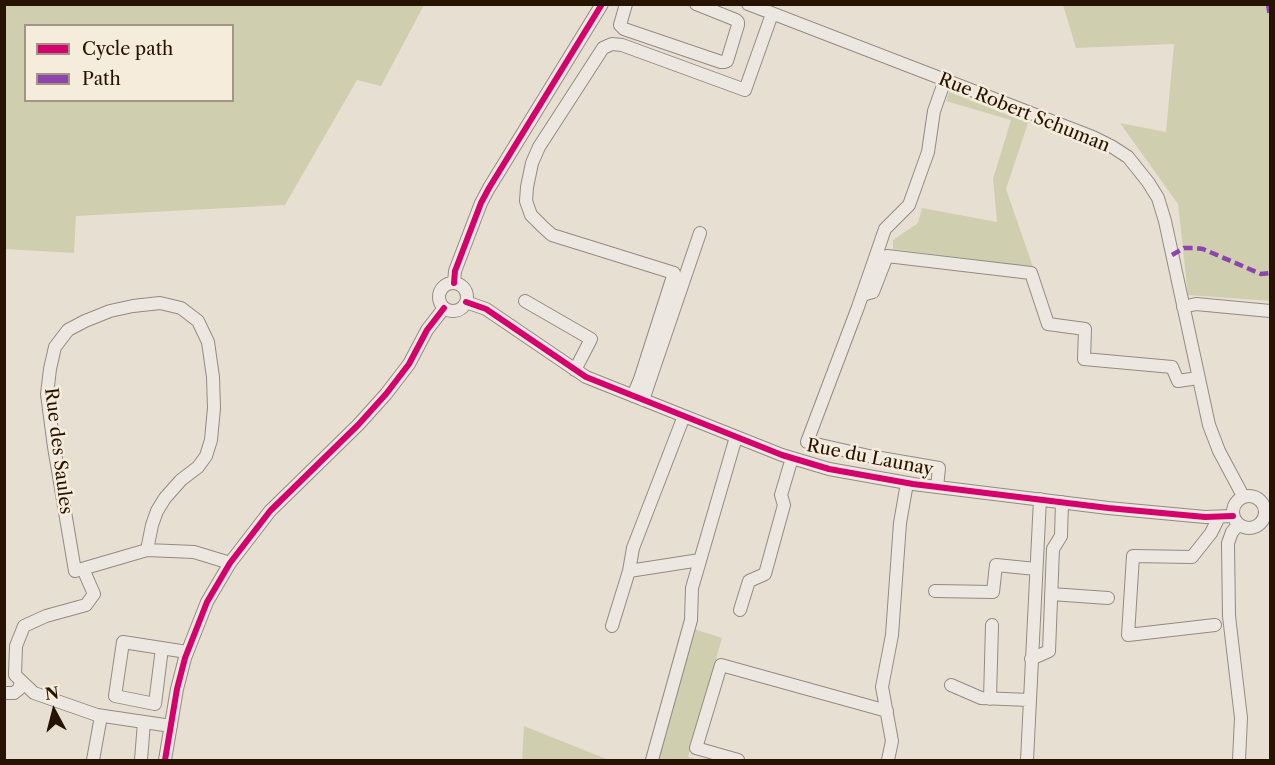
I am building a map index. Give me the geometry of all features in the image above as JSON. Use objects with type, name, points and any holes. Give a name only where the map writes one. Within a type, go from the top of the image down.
[{"type":"street","points":[[454,283],[455,271],[481,202],[602,4]]},
{"type":"street","points":[[626,4],[620,25],[624,29],[712,60],[727,61],[738,24],[736,20],[721,9],[696,4]]},
{"type":"street","name":"Rue Robert Schuman","points":[[748,4],[1093,137],[1128,157],[1158,198],[1209,425],[1219,451],[1243,496]]},
{"type":"street","points":[[638,398],[640,379],[674,273],[552,235],[531,215],[526,201],[532,164],[539,147],[603,48],[612,44],[622,45],[745,90],[772,14]]},
{"type":"street","points":[[937,487],[939,468],[868,456],[807,442],[885,229],[909,204],[928,152],[934,111],[945,80]]},
{"type":"street","points":[[638,398],[700,232]]},
{"type":"street","points":[[862,295],[873,292],[887,255],[1031,273],[1048,324],[1085,329],[1084,359],[1172,367],[1178,381],[1198,378]]},
{"type":"street","points":[[454,283],[462,286],[467,297],[466,302],[457,311],[448,310],[440,301],[440,292],[446,285],[454,283]]},
{"type":"street","points":[[525,301],[591,339],[575,370]]},
{"type":"street","name":"Rue du Launay","points":[[466,302],[486,309],[586,377],[736,437],[829,469],[937,487],[1205,517],[1219,516],[1235,520]]},
{"type":"street","name":"Rue des Saules","points":[[83,568],[75,571],[50,421],[47,394],[55,347],[68,330],[85,321],[110,311],[160,303],[181,308],[198,321],[207,342],[213,376],[214,408],[211,440],[206,456],[198,467],[181,480],[161,504],[152,525],[147,550]]},
{"type":"street","points":[[1183,307],[1196,304],[1270,311]]},
{"type":"street","points":[[165,760],[177,689],[187,652],[207,602],[230,563],[270,511],[358,425],[386,394],[444,308]]},
{"type":"street","points":[[612,626],[629,571],[633,548],[684,416]]},
{"type":"street","points":[[652,760],[690,620],[692,588],[736,437]]},
{"type":"street","points":[[740,609],[749,580],[765,574],[784,505],[781,495],[792,458]]},
{"type":"street","points":[[888,760],[892,741],[882,687],[892,635],[900,523],[908,483]]},
{"type":"street","points":[[1235,520],[1248,528],[1253,528],[1268,520],[1258,498],[1243,496],[1233,506],[1235,520],[1228,543],[1229,616],[1241,718],[1239,760]]},
{"type":"street","points":[[1027,760],[1040,499]]},
{"type":"street","points":[[1031,659],[1049,651],[1053,549],[1061,536],[1062,502]]},
{"type":"street","points":[[1215,625],[1128,635],[1133,556],[1192,557],[1211,532],[1219,516]]},
{"type":"street","points":[[171,726],[101,716],[34,693],[15,675],[16,646],[24,626],[46,616],[86,605],[94,594],[83,568],[147,550],[194,552],[230,563]]},
{"type":"street","points":[[629,571],[700,560]]},
{"type":"street","points":[[935,591],[993,592],[996,565],[1036,569]]},
{"type":"street","points":[[1051,594],[1108,598]]},
{"type":"street","points":[[990,699],[992,625]]},
{"type":"street","points":[[162,648],[154,704],[115,696],[123,642],[162,648],[187,652]]},
{"type":"street","points":[[738,760],[696,748],[721,665],[887,711]]},
{"type":"street","points":[[4,693],[14,693],[19,689],[21,681]]},
{"type":"street","points":[[951,686],[981,698],[1029,700]]},
{"type":"street","points":[[93,760],[101,716]]},
{"type":"street","points":[[141,760],[144,722]]},
{"type":"green space","points":[[5,4],[424,4],[381,86],[357,80],[285,205],[76,216],[74,253],[5,249]]},
{"type":"green space","points":[[1063,5],[1270,5],[1270,301],[1188,295],[1178,204],[1120,123],[1166,132],[1174,44],[1076,48]]},
{"type":"green space","points":[[949,92],[1028,123],[1006,189],[1033,267],[893,249],[893,240],[918,223],[922,208],[997,222],[993,179],[1011,120],[946,101]]},
{"type":"green space","points":[[694,629],[722,638],[688,757],[699,760],[656,760]]},
{"type":"green space","points":[[524,726],[609,760],[522,760]]},
{"type":"marked path","points":[[1268,4],[1270,17]]},
{"type":"marked path","points":[[1172,255],[1184,248],[1203,249],[1261,274],[1270,273]]},
{"type":"cycle path","points":[[454,283],[455,271],[481,203],[602,4]]},
{"type":"cycle path","points":[[466,302],[486,309],[586,377],[782,455],[829,469],[913,484],[1108,508],[1205,517],[1233,516]]},
{"type":"cycle path","points":[[165,760],[177,689],[185,658],[207,602],[230,563],[270,511],[358,425],[386,394],[409,364],[427,330],[444,308]]}]
